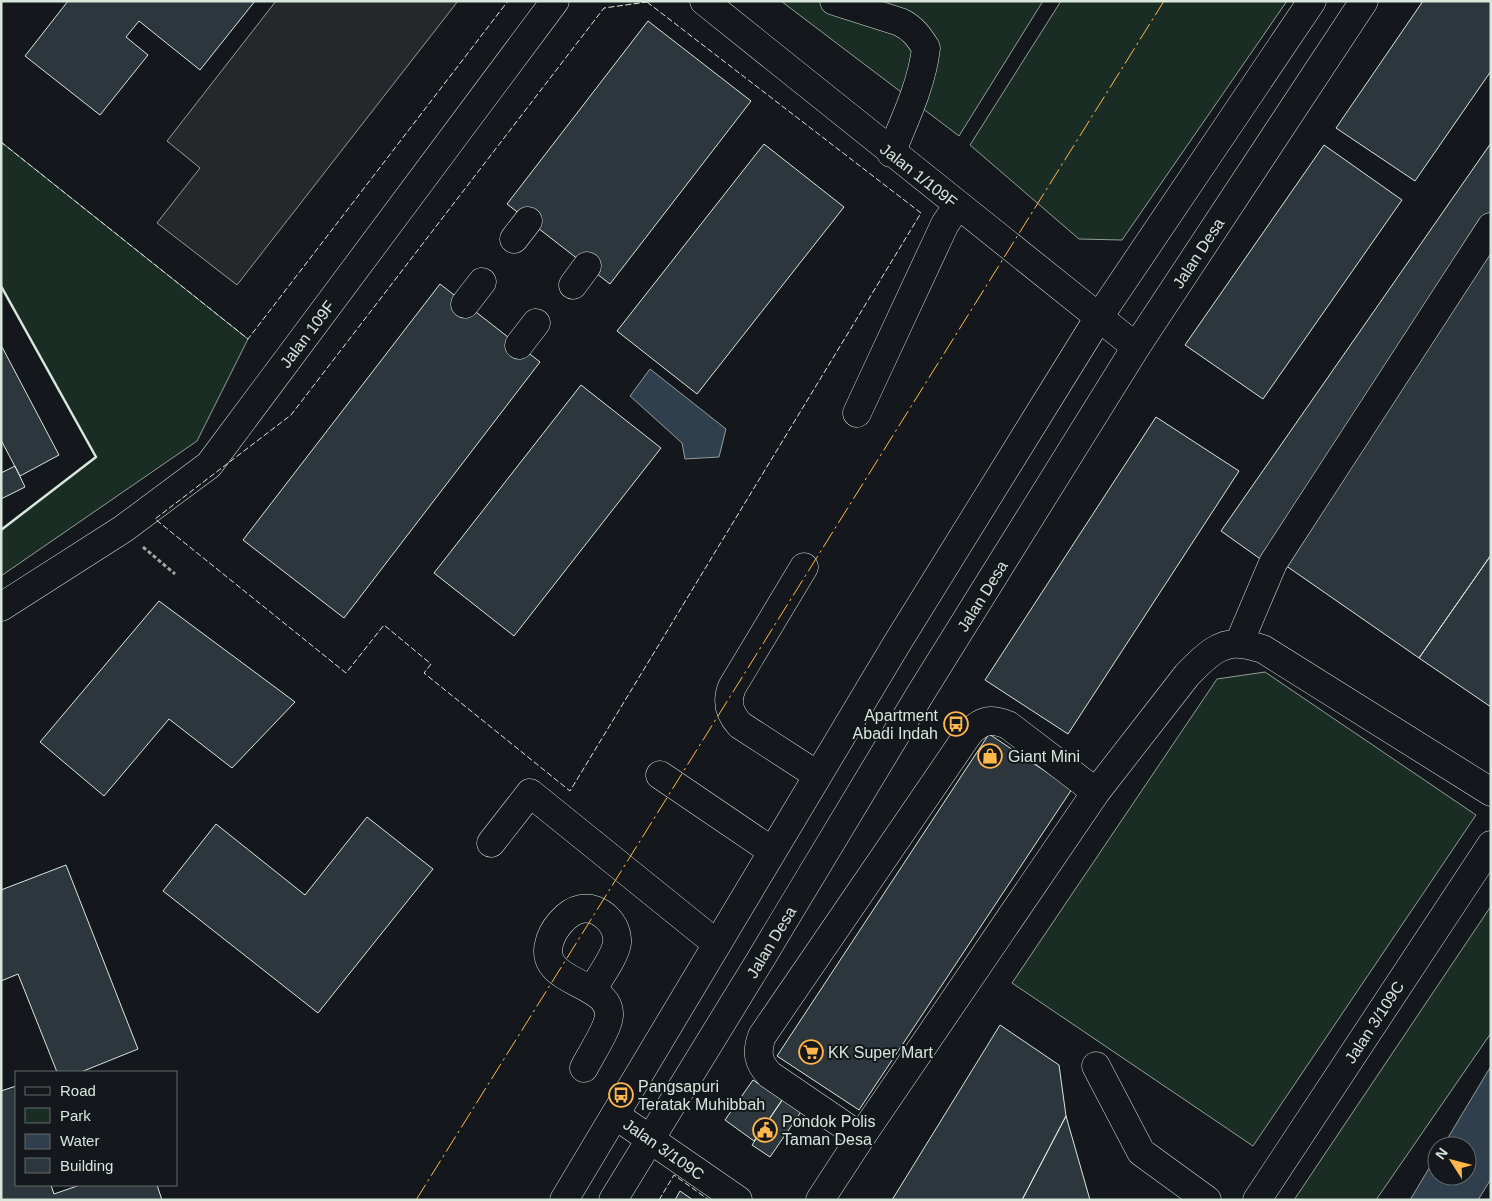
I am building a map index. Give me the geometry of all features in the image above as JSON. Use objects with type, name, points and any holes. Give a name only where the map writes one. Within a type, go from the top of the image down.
[{"type":"main road","name":"Jalan 109F","points":[[1,607],[123,529],[208,465],[555,1]]},
{"type":"main road","name":"Jalan 1/109F","points":[[704,1],[891,153],[1136,347]]},
{"type":"main road","points":[[834,1],[909,26],[926,48],[919,82],[891,153]]},
{"type":"main road","points":[[564,1200],[817,775],[1099,317],[1312,1]]},
{"type":"main road","name":"Jalan Desa","points":[[613,1200],[760,962],[919,696],[1136,347],[1364,1]]},
{"type":"main road","points":[[857,413],[945,224],[958,205]]},
{"type":"main road","points":[[1239,643],[1273,563],[1491,227]]},
{"type":"main road","points":[[465,304],[482,282]]},
{"type":"main road","points":[[520,346],[536,324]]},
{"type":"main road","points":[[804,567],[732,687],[728,697],[733,717],[740,724],[817,775]]},
{"type":"main road","points":[[820,1200],[1096,792],[1188,675],[1204,658],[1218,648],[1239,643],[1263,649],[1491,792]]},
{"type":"main road","points":[[861,1137],[770,1075],[762,1067],[758,1057],[758,1046],[768,1028],[952,758],[977,725],[987,721],[998,721],[1008,725],[1096,792]]},
{"type":"main road","points":[[660,775],[772,850]]},
{"type":"main road","points":[[491,843],[530,793],[717,944]]},
{"type":"main road","name":"Jalan 3/109C","points":[[1257,1200],[1491,845]]},
{"type":"main road","points":[[584,1068],[609,1020],[608,1008],[602,997],[592,990]]},
{"type":"main road","points":[[1096,1066],[1141,1152],[1207,1200]]},
{"type":"main road","name":"Jalan 3/109C","points":[[615,1116],[738,1200]]},
{"type":"path","points":[[123,529],[175,574]]},
{"type":"green space","points":[[781,1],[1043,1],[959,136]]},
{"type":"green space","points":[[1061,1],[1287,1],[1122,240],[1079,239],[970,145]]},
{"type":"green space","points":[[1,142],[248,339],[197,441],[1,576],[1,530],[96,457],[1,286]]},
{"type":"green space","points":[[1265,672],[1476,815],[1253,1146],[1012,983],[1217,679]]},
{"type":"green space","points":[[1491,906],[1491,1033],[1376,1200],[1294,1200]]},
{"type":"shaded area","points":[[276,1],[458,1],[237,285],[157,223],[200,168],[167,141]]},
{"type":"water","points":[[650,369],[726,429],[719,457],[685,459],[682,443],[630,396]]},
{"type":"water","points":[[1491,1066],[1491,1179],[1478,1200],[1410,1200],[1427,1172],[1427,1186],[1477,1186],[1477,1136],[1449,1136]]},
{"type":"building","points":[[68,1],[255,1],[200,70],[139,21],[126,37],[148,55],[100,115],[25,56]]},
{"type":"building","points":[[1423,1],[1491,1],[1491,71],[1415,181],[1336,128]]},
{"type":"building","points":[[648,21],[751,101],[610,284],[507,204]]},
{"type":"building","points":[[1491,143],[1491,555],[1419,658],[1272,556],[1266,563],[1221,531]]},
{"type":"building","points":[[764,144],[844,207],[697,394],[617,331]]},
{"type":"building","points":[[1324,145],[1402,200],[1263,399],[1185,345]]},
{"type":"building","points":[[440,284],[540,362],[344,618],[243,540]]},
{"type":"building","points":[[1,345],[59,455],[20,476],[1,440]]},
{"type":"building","points":[[581,385],[661,448],[514,636],[434,573]]},
{"type":"building","points":[[1156,417],[1239,471],[1068,734],[985,680]]},
{"type":"building","points":[[15,466],[25,487],[1,499],[1,473]]},
{"type":"building","points":[[1491,555],[1491,707],[1419,658]]},
{"type":"building","points":[[159,601],[295,702],[232,768],[169,719],[104,796],[40,742]]},
{"type":"building","points":[[989,734],[1072,789],[859,1110],[777,1056]]},
{"type":"building","points":[[367,817],[433,869],[318,1013],[163,891],[216,824],[305,895]]},
{"type":"building","points":[[66,865],[138,1049],[83,1071],[57,1071],[18,974],[1,981],[1,890]]},
{"type":"building","points":[[1000,1025],[1059,1065],[1066,1116],[1022,1200],[892,1200]]},
{"type":"building","points":[[753,1080],[782,1100],[754,1141],[725,1120]]},
{"type":"building","points":[[15,1086],[15,1186],[51,1186],[54,1194],[77,1186],[157,1186],[162,1200],[1,1200],[1,1091]]},
{"type":"building","points":[[787,1093],[805,1106],[770,1157],[752,1145]]},
{"type":"building","points":[[1066,1116],[1090,1200],[1022,1200]]},
{"type":"building","points":[[680,1191],[693,1200],[675,1200]]},
{"type":"fence","points":[[1,142],[248,339],[508,1]]},
{"type":"fence","points":[[647,2],[921,213],[570,791],[424,673],[431,664],[384,625],[346,673],[155,519],[291,415],[604,8],[647,2]]},
{"type":"fence","points":[[659,1200],[674,1175],[709,1200]]},
{"type":"wall","points":[[1,286],[96,457],[1,530]]},
{"type":"power","points":[[416,1200],[1164,1]]},
{"type":"place","name":"Apartment Abadi Indah","points":[[956,724]]},
{"type":"place","name":"Giant Mini","points":[[990,756]]},
{"type":"place","name":"KK Super Mart","points":[[811,1052]]},
{"type":"place","name":"Pangsapuri Teratak Muhibbah","points":[[621,1095]]},
{"type":"place","name":"Pondok Polis Taman Desa","points":[[765,1130]]}]
